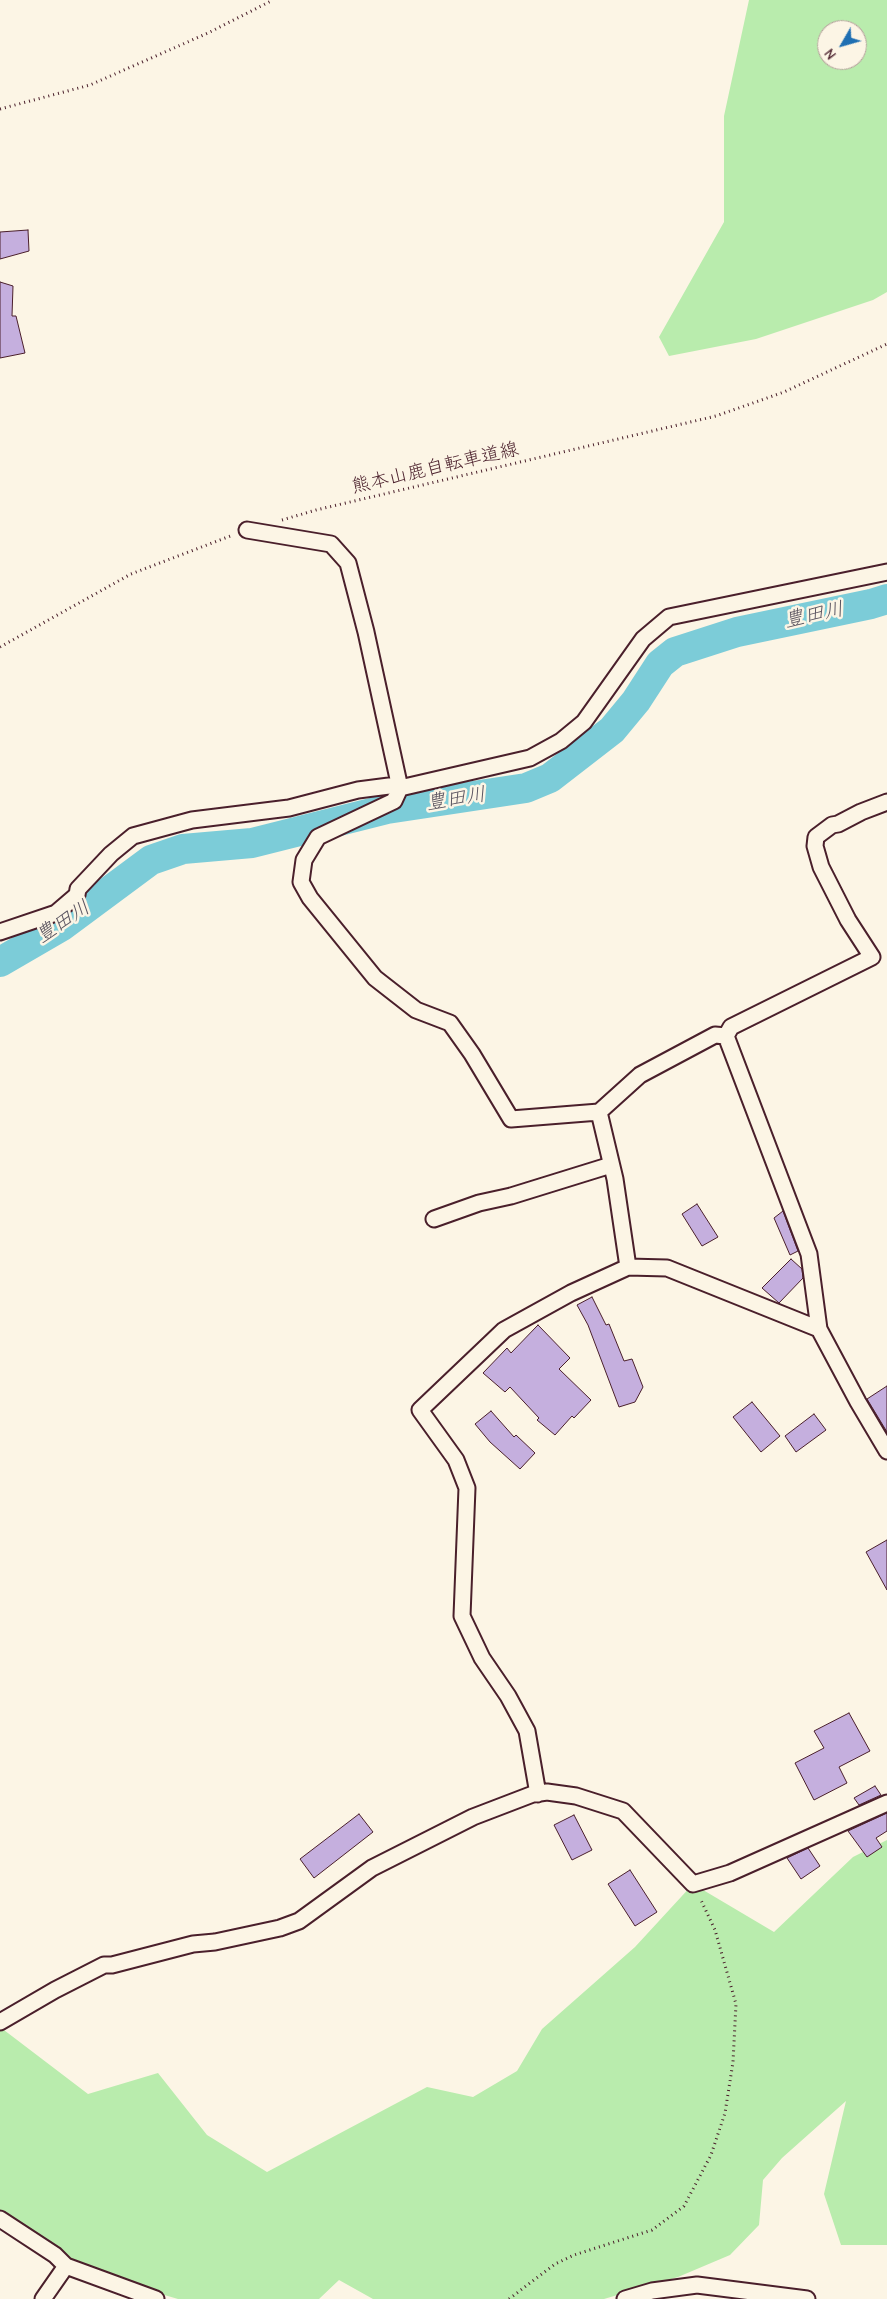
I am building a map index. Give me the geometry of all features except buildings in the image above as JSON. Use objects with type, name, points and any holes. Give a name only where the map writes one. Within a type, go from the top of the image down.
[{"type":"street","points":[[246,530],[332,544],[348,563],[366,632],[400,788],[394,800],[318,837],[304,860],[301,882],[310,898],[375,978],[416,1010],[450,1023],[472,1054],[511,1119],[599,1112],[640,1075],[715,1036],[726,1036]]},
{"type":"street","points":[[0,932],[56,913],[77,895],[78,889],[111,854],[133,836],[192,820],[289,808],[358,790],[389,786],[400,788],[530,758],[561,741],[584,722],[643,639],[669,617],[887,572]]},
{"type":"street","points":[[726,1036],[731,1028],[872,957],[848,920],[821,867],[815,846],[816,837],[832,825],[887,802]]},
{"type":"street","points":[[726,1036],[809,1254],[820,1329],[858,1402],[887,1451]]},
{"type":"street","points":[[599,1112],[611,1165],[628,1267]]},
{"type":"street","points":[[434,1219],[611,1165]]},
{"type":"street","points":[[538,1794],[527,1730],[508,1696],[482,1658],[462,1616],[467,1488],[456,1460],[420,1410],[504,1330],[571,1293],[628,1267],[667,1268],[820,1329]]},
{"type":"street","points":[[0,2022],[55,1990],[104,1966],[192,1944],[215,1942],[280,1928],[299,1921],[372,1868],[473,1817],[538,1794],[576,1796],[623,1811],[693,1884],[730,1873],[887,1802]]},
{"type":"street","points":[[0,2219],[55,2255],[66,2266],[156,2299]]},
{"type":"street","points":[[43,2299],[66,2266]]},
{"type":"street","points":[[626,2299],[652,2291],[697,2286],[807,2299]]},
{"type":"path","points":[[0,110],[90,85],[208,33],[272,0]]},
{"type":"path","name":"熊本山鹿自転車道線","points":[[281,520],[316,510],[716,416],[784,392],[887,344]]},
{"type":"path","points":[[0,648],[131,574],[246,530]]},
{"type":"path","points":[[509,2299],[555,2264],[574,2255],[652,2230],[684,2206],[711,2155],[725,2113],[733,2062],[736,2004],[715,1930],[693,1884]]},
{"type":"green space","points":[[749,0],[887,0],[887,292],[873,300],[756,339],[669,356],[659,337],[724,222],[724,116]]},
{"type":"green space","points":[[887,1840],[887,2245],[841,2245],[824,2194],[846,2101],[782,2158],[763,2180],[759,2225],[730,2255],[678,2277],[604,2299],[373,2299],[339,2280],[319,2299],[178,2299],[66,2266],[0,2226],[0,2027],[88,2094],[158,2073],[207,2135],[267,2172],[427,2087],[473,2097],[517,2071],[542,2029],[635,1947],[693,1884],[774,1932],[853,1857]]},
{"type":"waterway","name":"豊田川","points":[[0,962],[62,926],[151,860],[183,849],[252,843],[387,809],[526,788],[550,778],[612,730],[636,701],[660,664],[675,652],[737,632],[887,599]]}]
